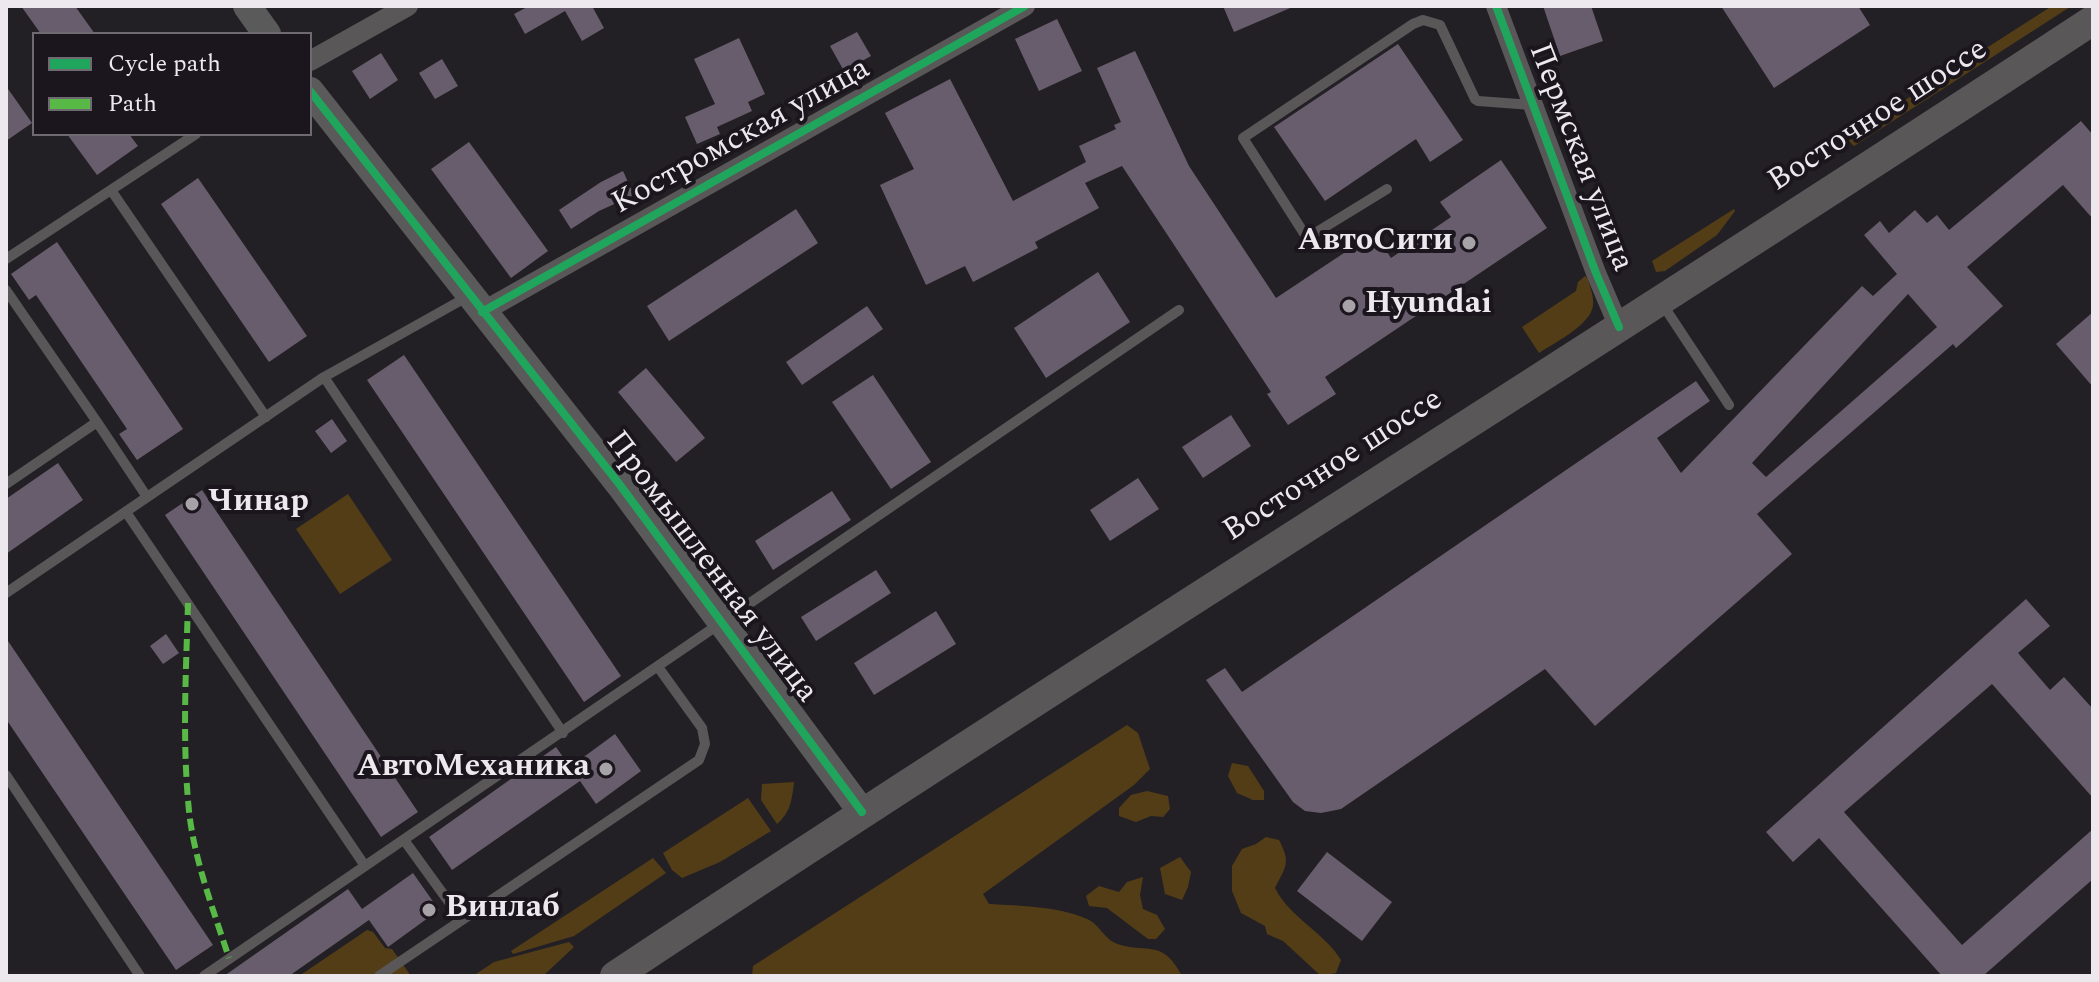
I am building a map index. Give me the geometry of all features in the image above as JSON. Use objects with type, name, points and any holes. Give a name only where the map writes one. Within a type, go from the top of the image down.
[{"type":"main road","name":"Восточное шоссе","points":[[615,976],[862,812],[2093,20]]},
{"type":"street","points":[[247,6],[266,32]]},
{"type":"street","points":[[312,60],[408,6]]},
{"type":"street","name":"Костромская улица","points":[[475,304],[1025,6]]},
{"type":"street","name":"Пермская улица","points":[[1496,6],[1619,327]]},
{"type":"street","name":"Промышленная улица","points":[[312,94],[620,485],[862,812]]},
{"type":"lane","points":[[1387,189],[1307,238],[1243,138],[1423,20],[1440,25],[1475,99],[1532,105]]},
{"type":"lane","points":[[6,259],[193,136]]},
{"type":"lane","points":[[111,190],[266,417]]},
{"type":"lane","points":[[6,290],[147,497]]},
{"type":"lane","points":[[1660,301],[1729,405]]},
{"type":"lane","points":[[6,593],[324,377],[475,304]]},
{"type":"lane","points":[[204,976],[1179,310]]},
{"type":"lane","points":[[324,377],[563,733]]},
{"type":"lane","points":[[6,484],[97,422]]},
{"type":"lane","points":[[126,512],[365,866]]},
{"type":"lane","points":[[379,976],[699,760],[705,744],[702,728],[658,667]]},
{"type":"lane","points":[[6,775],[140,976]]},
{"type":"lane","points":[[404,840],[462,920]]},
{"type":"shaded area","points":[[2052,6],[2070,7],[1854,146],[1846,138]]},
{"type":"shaded area","points":[[1734,209],[1717,235],[1665,271],[1656,272],[1652,261]]},
{"type":"shaded area","points":[[1585,276],[1592,295],[1591,312],[1571,332],[1539,353],[1522,327],[1576,291],[1578,282]]},
{"type":"shaded area","points":[[348,494],[392,560],[340,594],[296,529]]},
{"type":"shaded area","points":[[1127,725],[1138,733],[1150,769],[1134,785],[983,894],[989,904],[1051,909],[1087,919],[1115,943],[1153,949],[1167,956],[1182,976],[752,976],[753,966]]},
{"type":"shaded area","points":[[1232,763],[1248,766],[1264,791],[1264,800],[1253,800],[1237,793],[1228,776]]},
{"type":"shaded area","points":[[794,782],[788,810],[777,824],[761,800],[762,784]]},
{"type":"shaded area","points":[[1147,791],[1168,796],[1170,809],[1163,817],[1151,816],[1136,822],[1119,816],[1119,808],[1131,795]]},
{"type":"shaded area","points":[[748,798],[771,831],[720,862],[682,878],[672,870],[663,853]]},
{"type":"shaded area","points":[[1266,837],[1279,840],[1286,859],[1275,888],[1289,908],[1334,950],[1341,960],[1336,973],[1321,976],[1283,941],[1267,934],[1265,926],[1241,913],[1232,891],[1232,866],[1242,849]]},
{"type":"shaded area","points":[[1180,857],[1191,872],[1182,900],[1165,894],[1160,868]]},
{"type":"shaded area","points":[[653,858],[666,873],[574,936],[513,954],[511,951]]},
{"type":"shaded area","points":[[1143,877],[1140,895],[1143,909],[1157,915],[1165,929],[1156,939],[1148,939],[1107,908],[1089,906],[1086,896],[1099,886],[1119,892],[1127,882]]},
{"type":"shaded area","points":[[367,930],[373,932],[385,948],[392,949],[411,976],[299,976]]},
{"type":"shaded area","points":[[569,942],[574,947],[543,976],[473,976],[494,962]]},
{"type":"building","points":[[21,6],[75,6],[94,32],[40,32]]},
{"type":"building","points":[[529,6],[592,6],[604,28],[582,41],[565,11],[525,34],[514,14]]},
{"type":"building","points":[[1223,6],[1295,6],[1234,32]]},
{"type":"building","points":[[1543,6],[1591,6],[1603,41],[1560,56]]},
{"type":"building","points":[[1721,6],[1858,6],[1870,25],[1774,88]]},
{"type":"building","points":[[1057,19],[1082,71],[1039,91],[1015,39]]},
{"type":"building","points":[[857,32],[871,56],[844,71],[830,46]]},
{"type":"building","points":[[739,38],[765,94],[748,102],[752,111],[717,127],[720,134],[697,144],[685,117],[715,104],[694,59]]},
{"type":"building","points":[[1398,44],[1463,140],[1430,162],[1416,139],[1325,201],[1274,127]]},
{"type":"building","points":[[1135,51],[1189,166],[1276,298],[1350,249],[1347,243],[1376,235],[1391,258],[1451,217],[1440,202],[1501,160],[1547,228],[1325,377],[1336,394],[1288,425],[1267,394],[1271,392],[1122,166],[1085,183],[1099,208],[1035,242],[1038,248],[973,282],[965,266],[926,285],[880,185],[914,169],[885,113],[950,79],[1013,201],[1086,162],[1079,146],[1116,129],[1114,125],[1121,122],[1097,68]]},
{"type":"building","points":[[381,53],[398,80],[370,99],[352,71]]},
{"type":"building","points":[[442,59],[458,86],[435,99],[419,73]]},
{"type":"building","points":[[6,86],[32,123],[6,141]]},
{"type":"building","points":[[2081,121],[2093,135],[2093,219],[2063,185],[1967,267],[2003,306],[1956,348],[1953,344],[1757,514],[1792,554],[1595,726],[1545,669],[1341,809],[1321,813],[1305,811],[1293,802],[1206,680],[1225,668],[1242,692],[1696,381],[1710,401],[1657,438],[1681,473],[1862,286],[1873,296],[1897,274],[1864,235],[1880,221],[1889,233],[1915,210],[1927,223],[1937,215],[1949,230]],"holes":[[[1908,294],[1937,327],[1766,477],[1752,463]]]},
{"type":"building","points":[[68,136],[130,136],[138,146],[97,175]]},
{"type":"building","points":[[469,142],[548,251],[511,278],[431,169]]},
{"type":"building","points":[[623,171],[634,195],[599,211],[571,229],[559,210]]},
{"type":"building","points":[[198,178],[307,336],[269,362],[161,204]]},
{"type":"building","points":[[796,209],[818,243],[669,341],[647,306]]},
{"type":"building","points":[[57,242],[183,429],[137,460],[119,434],[127,429],[36,295],[29,300],[11,274]]},
{"type":"building","points":[[1098,272],[1130,322],[1046,378],[1014,328]]},
{"type":"building","points":[[867,306],[883,329],[802,385],[786,362]]},
{"type":"building","points":[[2093,312],[2093,387],[2056,344]]},
{"type":"building","points":[[404,355],[621,676],[584,702],[367,380]]},
{"type":"building","points":[[646,368],[705,438],[676,462],[618,392]]},
{"type":"building","points":[[873,375],[931,462],[891,489],[832,402]]},
{"type":"building","points":[[1231,415],[1251,446],[1203,478],[1182,447]]},
{"type":"building","points":[[332,419],[347,441],[331,453],[315,431]]},
{"type":"building","points":[[58,463],[83,500],[6,554],[6,499]]},
{"type":"building","points":[[1138,478],[1159,509],[1110,541],[1090,510]]},
{"type":"building","points":[[202,490],[418,812],[381,837],[165,515]]},
{"type":"building","points":[[832,491],[851,520],[773,570],[755,541]]},
{"type":"building","points":[[876,570],[891,593],[816,641],[801,617]]},
{"type":"building","points":[[2026,599],[2050,626],[2018,653],[2050,690],[2064,677],[2093,709],[2093,798],[1992,684],[1844,812],[1962,945],[2093,829],[2093,879],[1983,976],[1942,976],[1819,838],[1793,862],[1766,832]]},
{"type":"building","points":[[936,611],[956,644],[874,695],[854,663]]},
{"type":"building","points":[[166,634],[179,653],[163,664],[150,646]]},
{"type":"building","points":[[6,638],[213,945],[176,970],[6,719]]},
{"type":"building","points":[[615,734],[641,771],[596,804],[580,781],[452,870],[429,837],[556,747],[570,767]]},
{"type":"building","points":[[1327,852],[1392,902],[1362,941],[1297,891]]},
{"type":"building","points":[[413,873],[439,910],[388,947],[369,920],[289,976],[224,976],[348,889],[362,909]]},
{"type":"marked path","points":[[188,603],[185,733],[189,811],[200,866],[229,958]]},
{"type":"cycle path","points":[[482,312],[1025,6]]},
{"type":"cycle path","points":[[1496,6],[1619,327]]},
{"type":"cycle path","points":[[312,94],[620,485],[862,812]]},
{"type":"place","name":"АвтоСити","points":[[1469,243]]},
{"type":"place","name":"Hyundai","points":[[1349,306]]},
{"type":"place","name":"Чинар","points":[[192,504]]},
{"type":"place","name":"АвтоМеханика","points":[[606,769]]},
{"type":"place","name":"Винлаб","points":[[429,910]]}]
